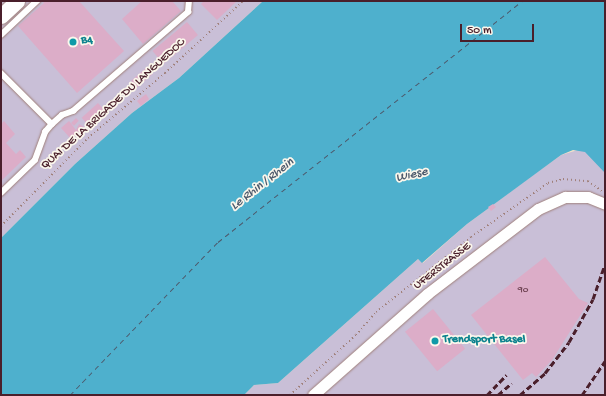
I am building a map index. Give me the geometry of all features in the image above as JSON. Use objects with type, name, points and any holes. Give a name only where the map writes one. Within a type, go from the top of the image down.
[{"type":"main road","points":[[2,13],[17,1]]},
{"type":"street","name":"UFERSTRASSE","points":[[313,395],[427,294],[538,209],[565,197],[588,197],[605,204]]},
{"type":"lane","points":[[1,34],[37,1]]},
{"type":"lane","points":[[1,193],[36,160],[45,132],[52,124],[62,115],[73,111],[188,12],[189,1]]},
{"type":"lane","points":[[1,73],[52,124]]},
{"type":"path","name":"QUAI DE LA BRIGADE DU LANGUEDOC","points":[[1,226],[88,138],[165,73],[243,1]]},
{"type":"shaded area","points":[[1,1],[263,1],[179,78],[132,113],[75,164],[1,238]]},
{"type":"shaded area","points":[[605,132],[605,395],[244,395],[254,385],[278,383],[418,259],[423,263],[467,224],[561,155],[578,150]]},
{"type":"water","points":[[263,1],[605,1],[605,173],[585,152],[573,150],[561,155],[467,224],[422,263],[418,259],[278,383],[254,385],[244,395],[1,395],[1,238],[75,164],[132,113],[179,78]]},
{"type":"building","name":"B4","points":[[42,1],[79,1],[124,51],[77,93],[18,26],[44,3]]},
{"type":"building","points":[[142,1],[172,1],[181,11],[143,44],[122,19]]},
{"type":"building","points":[[204,1],[237,1],[217,20],[201,4]]},
{"type":"building","points":[[187,22],[198,35],[163,64],[153,51]]},
{"type":"building","points":[[147,67],[153,74],[137,88],[131,81]]},
{"type":"building","points":[[146,94],[149,99],[141,106],[137,101]]},
{"type":"building","points":[[98,103],[107,113],[90,127],[82,118]]},
{"type":"building","points":[[76,118],[79,121],[74,126],[71,123]]},
{"type":"building","points":[[4,121],[15,134],[6,143],[16,154],[20,150],[26,157],[1,181],[1,124]]},
{"type":"building","points":[[69,121],[76,130],[79,124],[84,127],[71,139],[61,128]]},
{"type":"building","points":[[493,204],[496,207],[491,211],[488,207]]},
{"type":"building","points":[[545,257],[579,299],[588,303],[552,360],[536,377],[532,373],[523,380],[471,315]]},
{"type":"building","name":"Trendsport Basel","points":[[433,309],[465,349],[437,371],[405,332]]},
{"type":"ferry route","points":[[70,395],[218,242],[522,1]]},
{"type":"railway","points":[[520,395],[545,373],[569,342],[593,299],[605,265]]},
{"type":"railway","points":[[582,395],[605,361]]},
{"type":"railway","points":[[487,395],[506,375]]},
{"type":"railway","points":[[498,395],[512,383]]},
{"type":"place","name":"B4","points":[[73,42]]},
{"type":"place","name":"Trendsport Basel","points":[[435,341]]},
{"type":"water label","name":"Wiese","points":[[412,176]]},
{"type":"water label","name":"Le Rhin / Rhein","points":[[263,185]]}]
